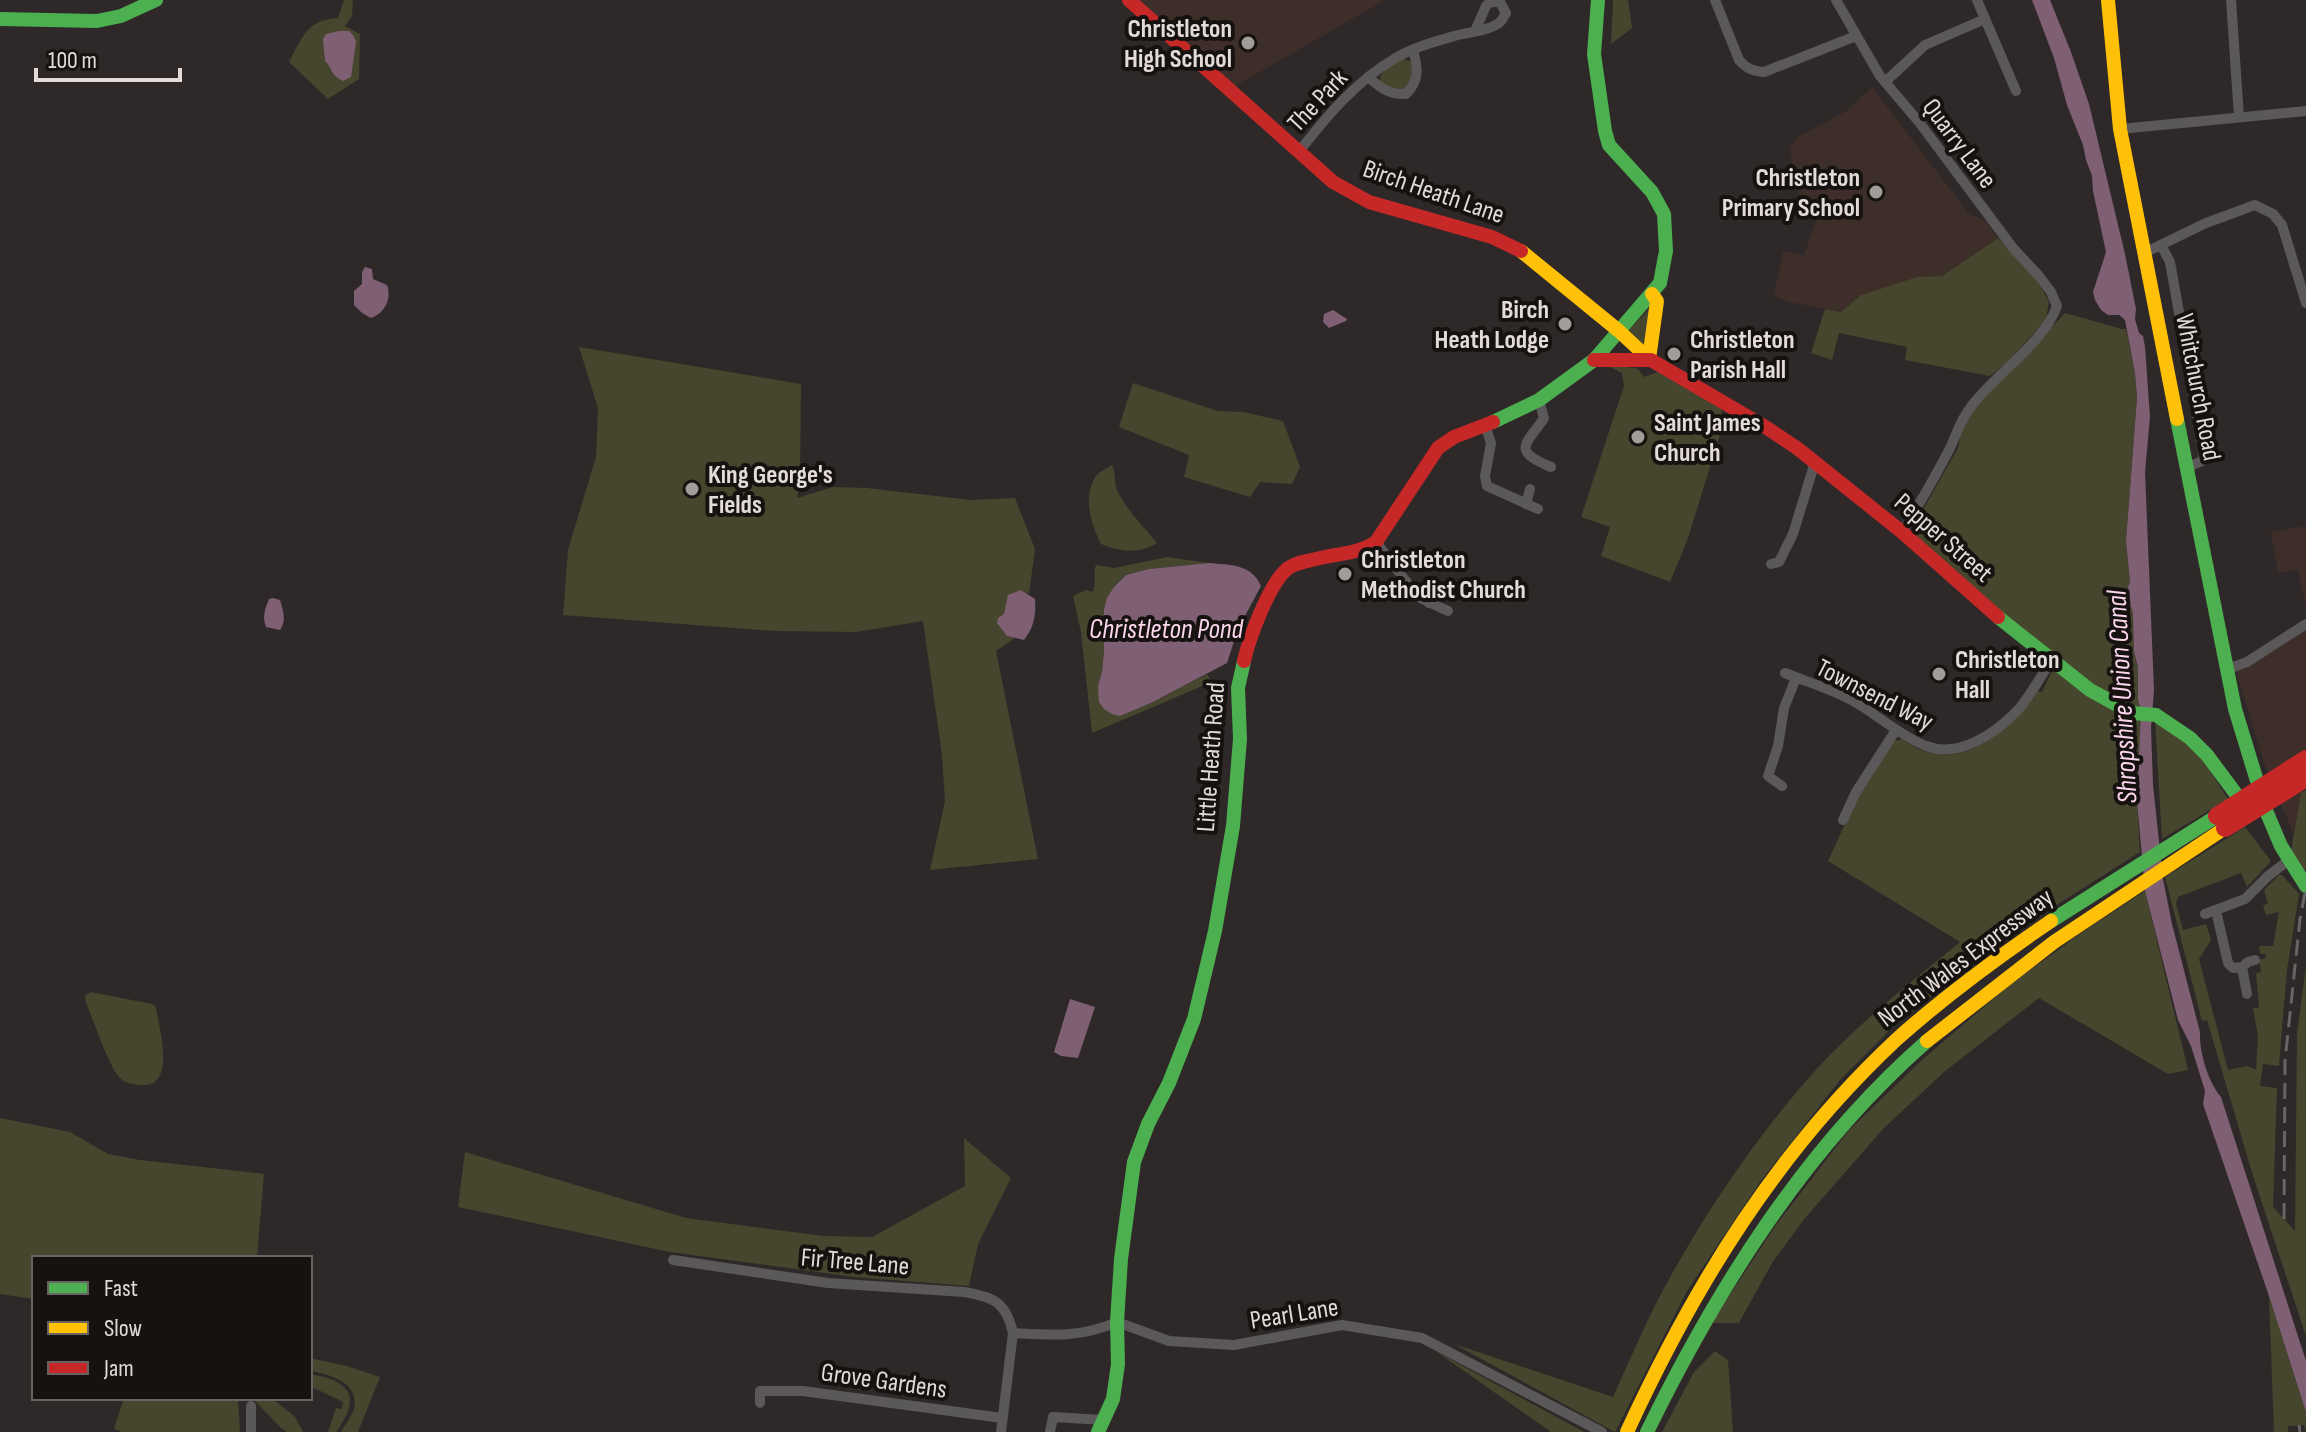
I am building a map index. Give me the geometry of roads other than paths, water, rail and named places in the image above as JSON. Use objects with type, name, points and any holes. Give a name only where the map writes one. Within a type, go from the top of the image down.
[{"type":"main road","points":[[0,19],[97,21],[121,16],[156,0]]},
{"type":"main road","name":"Birch Heath Lane","points":[[1129,0],[1333,182],[1369,202],[1492,237],[1518,248],[1619,331]]},
{"type":"main road","points":[[1376,542],[1438,448],[1454,437],[1539,400],[1594,360],[1660,283],[1666,251],[1664,214],[1652,192],[1609,145],[1594,54],[1598,0]]},
{"type":"main road","name":"Whitchurch Road","points":[[2108,0],[2120,129],[2239,725],[2257,781]]},
{"type":"main road","points":[[1594,360],[1650,359],[1657,301],[1652,294]]},
{"type":"main road","name":"Pepper Street","points":[[1619,331],[1650,359],[1767,428],[1815,462],[1902,532],[1978,601],[2090,690],[2126,711],[2148,715],[2199,745],[2236,794]]},
{"type":"main road","name":"Little Heath Road","points":[[1101,1426],[1113,1399],[1116,1376],[1121,1259],[1134,1162],[1194,1019],[1215,931],[1233,826],[1240,739],[1238,688],[1247,646],[1261,610],[1284,571],[1318,558],[1362,551],[1376,542]]},
{"type":"main road","name":"North Wales Expressway","points":[[2221,822],[2306,759]]},
{"type":"main road","name":"North Wales Expressway","points":[[1627,1432],[1667,1347],[1732,1233],[1819,1120],[1885,1051],[1950,995],[2033,934],[2120,886],[2221,822],[2306,778]]},
{"type":"main road","points":[[2267,813],[2290,862],[2306,886]]},
{"type":"main road","name":"North Wales Expressway","points":[[1647,1432],[1681,1359],[1753,1239],[1839,1130],[1903,1063],[1968,1006],[2120,886]]},
{"type":"street","points":[[1715,0],[1739,60],[1753,71],[1764,72],[1856,36]]},
{"type":"street","name":"Quarry Lane","points":[[1836,0],[1869,60],[2013,248],[2039,276],[2057,306],[2053,317],[2040,333],[1972,404],[1960,422],[1951,448],[1902,532]]},
{"type":"street","points":[[1977,0],[2016,91]]},
{"type":"street","points":[[2231,0],[2239,117]]},
{"type":"street","points":[[1885,82],[1925,45],[1985,19]]},
{"type":"street","name":"The Park","points":[[1298,153],[1325,119],[1368,77],[1413,50],[1475,31]]},
{"type":"street","name":"The Park","points":[[1368,77],[1384,90],[1396,95],[1406,94],[1417,80],[1418,67],[1413,50]]},
{"type":"street","points":[[2120,129],[2306,111]]},
{"type":"street","points":[[2144,253],[2255,205],[2273,214],[2282,225],[2302,275],[2306,303]]},
{"type":"street","points":[[2161,245],[2170,262],[2204,453],[2202,461],[2188,467]]},
{"type":"street","points":[[1539,400],[1544,418],[1528,436],[1526,448],[1534,460],[1551,467]]},
{"type":"street","points":[[1485,425],[1491,443],[1485,476],[1487,486],[1538,509]]},
{"type":"street","points":[[1771,564],[1779,562],[1793,534],[1815,462]]},
{"type":"street","points":[[1526,504],[1530,489]]},
{"type":"street","points":[[1376,542],[1418,597],[1448,611]]},
{"type":"street","points":[[1429,603],[1436,589]]},
{"type":"street","points":[[2228,669],[2247,662],[2306,624]]},
{"type":"street","name":"Townsend Way","points":[[1785,673],[1852,700],[1896,730],[1930,748],[1958,748],[1989,734],[2017,710],[2052,659]]},
{"type":"street","points":[[1782,786],[1768,776],[1778,746],[1784,708],[1796,678]]},
{"type":"street","points":[[1843,820],[1856,792],[1896,730]]},
{"type":"street","points":[[2255,960],[2242,967],[2229,965],[2210,913],[2245,899],[2268,876],[2290,862]]},
{"type":"street","points":[[2242,967],[2247,994]]},
{"type":"street","name":"Fir Tree Lane","points":[[673,1260],[828,1283],[982,1295],[996,1302],[1008,1314],[1013,1333]]},
{"type":"street","points":[[1001,1432],[1013,1333],[1064,1336],[1096,1331],[1117,1322]]},
{"type":"street","name":"Pearl Lane","points":[[1117,1322],[1169,1341],[1217,1346],[1342,1325],[1422,1338],[1602,1432]]},
{"type":"street","name":"Grove Gardens","points":[[760,1403],[760,1386],[1002,1418]]},
{"type":"street","points":[[251,1406],[251,1432]]},
{"type":"street","points":[[1050,1432],[1053,1417],[1101,1426]]},
{"type":"water","points":[[2032,0],[2050,0],[2089,104],[2125,254],[2136,309],[2135,319],[2143,336],[2150,417],[2145,472],[2154,690],[2151,728],[2153,785],[2163,879],[2200,1032],[2205,1066],[2221,1097],[2306,1361],[2306,1412],[2203,1104],[2205,1091],[2191,1046],[2178,1020],[2145,891],[2137,801],[2141,711],[2133,614],[2127,590],[2130,582],[2126,541],[2137,398],[2135,373],[2125,320],[2119,315],[2108,315],[2095,300],[2093,292],[2106,252],[2092,176]]},
{"type":"water","points":[[349,31],[356,42],[351,77],[343,81],[335,76],[325,61],[323,39],[326,34]]},
{"type":"water","points":[[365,267],[372,269],[373,279],[387,285],[388,290],[384,309],[371,318],[354,305],[354,291],[362,284]]},
{"type":"water","points":[[1333,310],[1347,319],[1329,328],[1323,322],[1324,314]]},
{"type":"water","name":"Christleton Pond","points":[[1209,563],[1246,570],[1261,586],[1238,629],[1227,663],[1120,716],[1104,709],[1099,702],[1098,686],[1104,651],[1104,609],[1114,587],[1126,575],[1149,569]]},
{"type":"water","points":[[1021,590],[1035,599],[1034,621],[1024,640],[1007,636],[997,623],[1004,614],[1008,595]]},
{"type":"water","points":[[273,598],[280,600],[283,612],[280,630],[266,627],[265,623],[266,606]]},
{"type":"water","points":[[1070,999],[1095,1007],[1078,1058],[1054,1052]]},
{"type":"railway","points":[[2284,1219],[2285,1061],[2306,888]]},
{"type":"railway","points":[[2299,1425],[2300,1432]]},
{"type":"place","name":"Christleton High School","points":[[1248,43]]},
{"type":"place","name":"Christleton Primary School","points":[[1876,192]]},
{"type":"place","name":"Birch Heath Lodge","points":[[1565,324]]},
{"type":"place","name":"Christleton Parish Hall","points":[[1674,354]]},
{"type":"place","name":"Saint James Church","points":[[1638,437]]},
{"type":"place","name":"King George's Fields","points":[[692,489]]},
{"type":"place","name":"Christleton Methodist Church","points":[[1345,574]]},
{"type":"place","name":"Christleton Hall","points":[[1939,674]]},
{"type":"water label","name":"Shropshire Union Canal","points":[[2121,697]]}]
